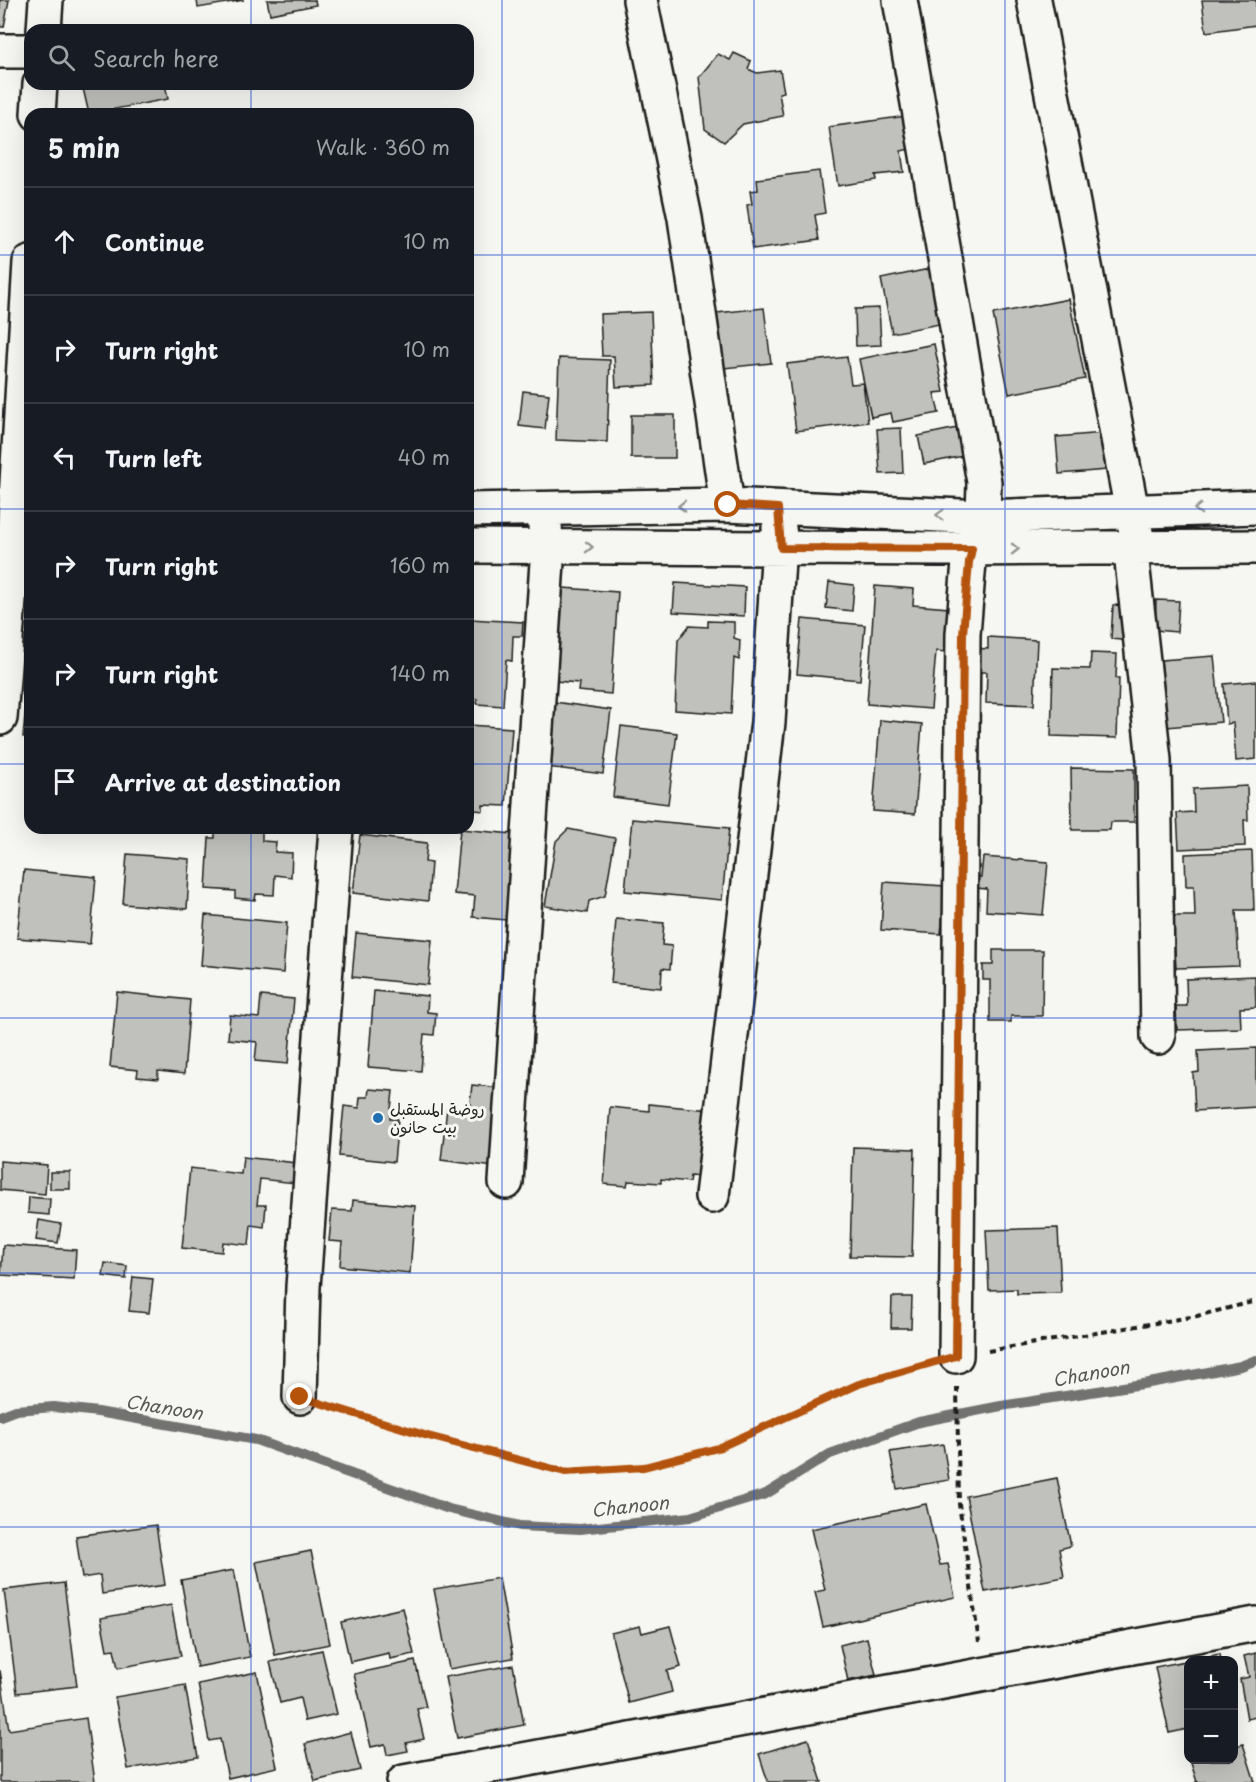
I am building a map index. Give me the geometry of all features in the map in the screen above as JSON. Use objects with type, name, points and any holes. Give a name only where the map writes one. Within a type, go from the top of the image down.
[{"type":"street","points":[[44,24],[46,0]]},
{"type":"street","points":[[640,0],[685,218],[728,505]]},
{"type":"street","points":[[900,0],[984,482],[983,517],[969,562],[963,634],[956,1356]]},
{"type":"street","points":[[1034,0],[1139,548],[1132,562],[1154,760],[1158,1037]]},
{"type":"street","points":[[0,51],[24,51]]},
{"type":"street","points":[[39,108],[40,90]]},
{"type":"street","points":[[0,718],[19,534],[24,410]]},
{"type":"street","points":[[474,510],[728,505],[983,517],[1256,507]]},
{"type":"street","points":[[712,1196],[768,722],[778,560],[781,548],[778,508]]},
{"type":"street","points":[[506,1182],[547,546],[543,509]]},
{"type":"street","points":[[474,546],[972,549],[1256,547]]},
{"type":"street","points":[[300,1397],[303,1287],[336,834]]},
{"type":"street","points":[[404,1782],[1256,1624]]},
{"type":"path","points":[[300,1397],[428,1436],[565,1472],[644,1467],[718,1448],[859,1384],[956,1356],[1197,1316],[1256,1301]]},
{"type":"path","points":[[956,1356],[959,1504],[983,1674]]},
{"type":"building","points":[[0,0],[9,0],[4,27],[0,27]]},
{"type":"building","points":[[197,0],[244,0],[198,8]]},
{"type":"building","points":[[267,0],[315,0],[316,5],[270,14]]},
{"type":"building","points":[[1202,0],[1256,0],[1256,25],[1206,32]]},
{"type":"building","points":[[734,53],[751,61],[748,69],[757,73],[780,70],[784,92],[779,93],[783,116],[743,124],[724,142],[705,129],[699,77],[718,54],[730,60]]},
{"type":"building","points":[[83,90],[166,90],[168,99],[121,108],[88,108]]},
{"type":"building","points":[[906,116],[910,149],[901,151],[904,172],[875,175],[876,180],[838,186],[829,127]]},
{"type":"building","points":[[819,171],[825,213],[815,215],[819,240],[753,249],[747,205],[752,204],[750,191],[758,190],[757,179]]},
{"type":"building","points":[[934,268],[945,323],[892,333],[881,279]]},
{"type":"building","points":[[1069,299],[1085,379],[1009,394],[993,314]]},
{"type":"building","points":[[764,308],[771,363],[724,368],[717,313]]},
{"type":"building","points":[[879,308],[881,345],[856,346],[855,309]]},
{"type":"building","points":[[651,312],[654,385],[616,387],[614,356],[602,356],[600,314]]},
{"type":"building","points":[[934,344],[944,392],[934,393],[939,413],[893,422],[891,413],[871,417],[859,359]]},
{"type":"building","points":[[847,357],[851,384],[863,383],[868,422],[796,431],[787,364]]},
{"type":"building","points":[[559,358],[610,360],[607,442],[556,440]]},
{"type":"building","points":[[523,391],[549,394],[545,429],[519,426]]},
{"type":"building","points":[[631,415],[675,415],[675,458],[631,458]]},
{"type":"building","points":[[962,427],[968,455],[924,464],[918,436]]},
{"type":"building","points":[[901,428],[903,473],[880,474],[877,429]]},
{"type":"building","points":[[1104,433],[1107,470],[1059,474],[1056,437]]},
{"type":"building","points":[[829,582],[854,585],[852,611],[826,608]]},
{"type":"building","points":[[675,583],[745,587],[744,616],[673,612]]},
{"type":"building","points":[[875,586],[914,589],[913,605],[949,608],[946,652],[936,651],[931,709],[867,704]]},
{"type":"building","points":[[563,588],[618,592],[611,694],[578,691],[579,683],[555,681]]},
{"type":"building","points":[[1156,600],[1179,601],[1177,632],[1155,630]]},
{"type":"building","points":[[1113,605],[1133,606],[1131,641],[1111,639]]},
{"type":"building","points":[[474,619],[523,622],[522,636],[513,636],[512,661],[506,660],[503,706],[477,704],[477,699],[474,699]]},
{"type":"building","points":[[802,619],[865,625],[860,680],[797,674]]},
{"type":"building","points":[[708,621],[734,622],[734,638],[740,640],[739,660],[734,658],[731,714],[675,710],[678,640],[689,626],[708,627]]},
{"type":"building","points":[[988,637],[1037,640],[1034,705],[986,703],[987,672],[971,672],[972,648],[988,649]]},
{"type":"building","points":[[1091,653],[1117,654],[1116,678],[1119,678],[1117,738],[1051,736],[1053,668],[1090,669]]},
{"type":"building","points":[[1214,656],[1221,722],[1167,727],[1161,660]]},
{"type":"building","points":[[1256,681],[1256,759],[1236,761],[1233,723],[1227,724],[1224,684]]},
{"type":"building","points":[[547,701],[611,710],[603,774],[539,766]]},
{"type":"building","points":[[880,720],[922,724],[915,814],[873,811]]},
{"type":"building","points":[[474,725],[512,728],[506,806],[483,805],[483,811],[474,810]]},
{"type":"building","points":[[621,726],[677,733],[668,804],[613,797]]},
{"type":"building","points":[[1071,768],[1134,769],[1134,822],[1111,822],[1110,830],[1072,830]]},
{"type":"building","points":[[1247,786],[1248,820],[1244,820],[1245,846],[1179,849],[1177,813],[1194,812],[1193,789]]},
{"type":"building","points":[[632,819],[729,828],[722,900],[625,891]]},
{"type":"building","points":[[568,829],[615,838],[605,896],[589,901],[587,913],[545,906],[556,841]]},
{"type":"building","points":[[474,830],[513,834],[506,920],[473,917],[475,896],[454,894],[460,834],[474,834]]},
{"type":"building","points":[[215,834],[262,834],[262,841],[276,842],[275,852],[292,853],[291,877],[275,875],[274,895],[256,894],[255,900],[235,898],[235,891],[206,889],[209,838],[215,838]]},
{"type":"building","points":[[360,835],[427,843],[425,862],[431,863],[428,901],[353,893]]},
{"type":"building","points":[[1252,851],[1254,910],[1236,910],[1239,966],[1176,968],[1173,916],[1195,916],[1194,886],[1186,886],[1185,854]]},
{"type":"building","points":[[127,854],[190,859],[187,909],[123,904]]},
{"type":"building","points":[[983,857],[1048,862],[1043,915],[986,911],[987,889],[976,888],[977,876],[981,877]]},
{"type":"building","points":[[24,870],[96,877],[90,944],[17,938]]},
{"type":"building","points":[[884,882],[945,886],[941,934],[881,930]]},
{"type":"building","points":[[205,915],[287,923],[283,973],[201,965]]},
{"type":"building","points":[[616,919],[664,923],[662,945],[672,946],[670,969],[662,968],[661,988],[611,983]]},
{"type":"building","points":[[356,933],[432,940],[428,985],[352,977]]},
{"type":"building","points":[[993,950],[1043,950],[1042,1016],[1011,1016],[1011,1022],[990,1022],[990,980],[983,980],[983,965],[993,965]]},
{"type":"building","points":[[1255,976],[1256,1007],[1240,1008],[1241,1028],[1177,1030],[1176,1006],[1187,1006],[1186,979]]},
{"type":"building","points":[[374,991],[428,996],[427,1012],[436,1013],[434,1035],[424,1034],[421,1071],[368,1067]]},
{"type":"building","points":[[117,992],[190,1000],[184,1074],[158,1071],[158,1079],[137,1077],[138,1070],[110,1067]]},
{"type":"building","points":[[261,996],[294,999],[288,1064],[255,1061],[257,1042],[228,1039],[230,1015],[259,1018]]},
{"type":"building","points":[[1256,1048],[1256,1107],[1195,1111],[1193,1073],[1199,1072],[1198,1051]]},
{"type":"building","points":[[472,1085],[502,1088],[494,1167],[441,1160],[447,1108],[469,1111]]},
{"type":"building","points":[[369,1089],[393,1091],[390,1119],[398,1119],[394,1162],[339,1156],[344,1106],[359,1108],[360,1097],[368,1097]]},
{"type":"building","points":[[649,1104],[710,1110],[704,1177],[690,1176],[689,1182],[661,1179],[661,1183],[628,1181],[627,1186],[604,1184],[610,1107],[649,1111]]},
{"type":"building","points":[[853,1147],[915,1149],[912,1257],[850,1256]]},
{"type":"building","points":[[243,1157],[297,1163],[295,1183],[260,1179],[257,1205],[266,1205],[264,1227],[251,1225],[249,1245],[223,1242],[222,1252],[182,1248],[190,1168],[241,1174]]},
{"type":"building","points":[[0,1161],[47,1165],[45,1194],[0,1190]]},
{"type":"building","points":[[50,1172],[70,1172],[70,1189],[50,1189]]},
{"type":"building","points":[[29,1197],[50,1199],[49,1215],[28,1213]]},
{"type":"building","points":[[353,1200],[415,1206],[410,1273],[340,1266],[342,1242],[329,1241],[332,1210],[352,1211]]},
{"type":"building","points":[[39,1220],[61,1224],[58,1243],[36,1240]]},
{"type":"building","points":[[1058,1228],[1061,1293],[1017,1294],[1017,1289],[989,1290],[986,1230]]},
{"type":"building","points":[[3,1245],[76,1250],[74,1279],[1,1275]]},
{"type":"building","points":[[105,1263],[127,1266],[126,1279],[103,1276]]},
{"type":"building","points":[[133,1277],[153,1279],[149,1313],[129,1311]]},
{"type":"building","points":[[892,1297],[912,1297],[911,1328],[891,1328]]},
{"type":"building","points":[[943,1444],[949,1480],[897,1489],[890,1452]]},
{"type":"building","points":[[1057,1478],[1071,1546],[1059,1549],[1064,1577],[985,1592],[966,1496]]},
{"type":"building","points":[[926,1504],[940,1565],[948,1564],[955,1597],[823,1627],[815,1592],[825,1590],[811,1529]]},
{"type":"building","points":[[156,1525],[165,1585],[102,1594],[100,1575],[82,1578],[76,1536]]},
{"type":"building","points":[[311,1551],[330,1644],[275,1655],[256,1562]]},
{"type":"building","points":[[234,1570],[250,1657],[197,1667],[181,1580]]},
{"type":"building","points":[[499,1578],[513,1658],[449,1669],[434,1589]]},
{"type":"building","points":[[64,1583],[77,1686],[17,1693],[4,1590]]},
{"type":"building","points":[[171,1605],[181,1656],[118,1668],[114,1649],[107,1650],[101,1618]]},
{"type":"building","points":[[403,1608],[414,1654],[390,1659],[389,1653],[350,1662],[341,1622]]},
{"type":"building","points":[[640,1626],[642,1633],[670,1626],[681,1667],[667,1671],[672,1692],[629,1703],[611,1633]]},
{"type":"building","points":[[867,1638],[876,1675],[848,1681],[840,1645]]},
{"type":"building","points":[[322,1650],[337,1714],[305,1721],[300,1698],[280,1703],[270,1662]]},
{"type":"building","points":[[1256,1653],[1256,1717],[1247,1719],[1240,1679],[1249,1677],[1244,1656]]},
{"type":"building","points":[[415,1661],[426,1707],[417,1709],[424,1739],[406,1743],[408,1751],[387,1755],[385,1744],[371,1747],[354,1674]]},
{"type":"building","points":[[1184,1661],[1184,1730],[1169,1733],[1155,1667]]},
{"type":"building","points":[[513,1665],[524,1725],[457,1738],[445,1677]]},
{"type":"building","points":[[0,1670],[9,1730],[86,1718],[95,1782],[0,1782]]},
{"type":"building","points":[[257,1672],[277,1767],[228,1778],[220,1739],[209,1741],[198,1684]]},
{"type":"building","points":[[185,1685],[198,1757],[128,1769],[115,1697]]},
{"type":"building","points":[[351,1732],[360,1770],[315,1781],[305,1744]]},
{"type":"building","points":[[808,1739],[822,1782],[768,1782],[759,1754]]},
{"type":"building","points":[[1243,1744],[1255,1782],[1197,1782],[1191,1764],[1238,1764],[1238,1746]]},
{"type":"waterway","name":"Chanoon","points":[[0,1416],[16,1410],[54,1407],[98,1412],[256,1440],[449,1509],[520,1526],[580,1529],[690,1517],[766,1494],[830,1454],[919,1422],[1001,1406],[1149,1383],[1241,1366],[1256,1360]]},
{"type":"place","name":"روضة المستقبل بيت حانون","points":[[378,1118]]},
{"type":"route","points":[[300,1397],[428,1436],[565,1472],[644,1467],[718,1448],[859,1384],[956,1356],[963,634],[972,549],[781,548],[778,508],[728,505]]}]
